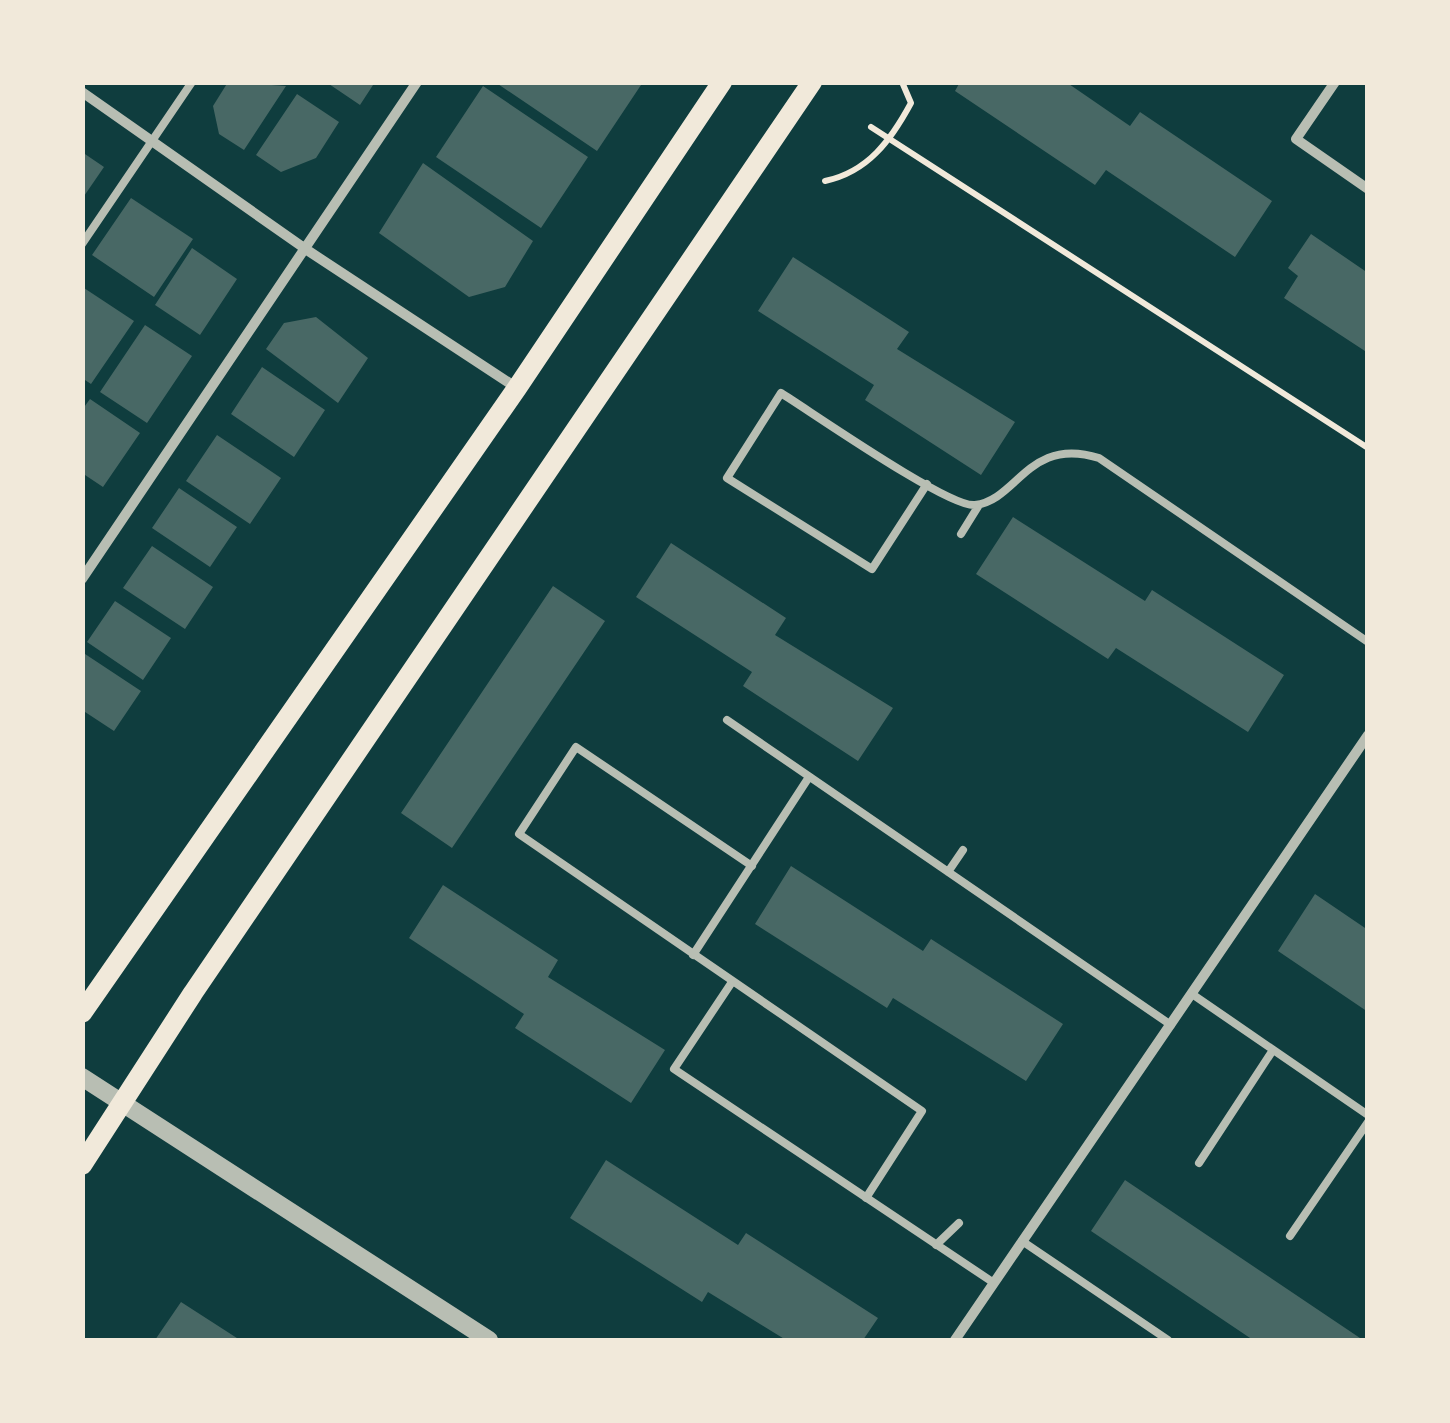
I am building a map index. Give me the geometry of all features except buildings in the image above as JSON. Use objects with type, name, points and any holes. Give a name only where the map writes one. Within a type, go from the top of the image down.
[{"type":"main road","points":[[82,1013],[516,388],[722,82]]},
{"type":"main road","points":[[82,1165],[812,82]]},
{"type":"street","points":[[82,580],[417,82]]},
{"type":"street","points":[[1335,82],[1296,139],[1368,189]]},
{"type":"street","points":[[82,92],[307,250],[516,388]]},
{"type":"street","points":[[956,1340],[1368,735]]},
{"type":"street","points":[[82,1076],[489,1340]]},
{"type":"lane","points":[[82,244],[192,82]]},
{"type":"lane","points":[[927,484],[872,569],[728,478],[781,394],[927,484],[958,504],[979,505]]},
{"type":"lane","points":[[961,534],[979,505],[1028,468],[1057,455],[1080,452],[1099,458],[1368,642]]},
{"type":"lane","points":[[727,720],[1171,1025]]},
{"type":"lane","points":[[752,866],[576,747],[519,834],[922,1111],[866,1198]]},
{"type":"lane","points":[[693,955],[810,777]]},
{"type":"lane","points":[[948,872],[963,850]]},
{"type":"lane","points":[[732,982],[674,1069],[994,1284]]},
{"type":"lane","points":[[1192,994],[1368,1119],[1290,1236]]},
{"type":"lane","points":[[1199,1164],[1273,1050]]},
{"type":"lane","points":[[936,1244],[958,1223]]},
{"type":"lane","points":[[1022,1241],[1168,1340]]},
{"type":"path","points":[[826,181],[848,176],[890,141],[910,103],[902,82]]},
{"type":"path","points":[[870,127],[1368,448]]}]
